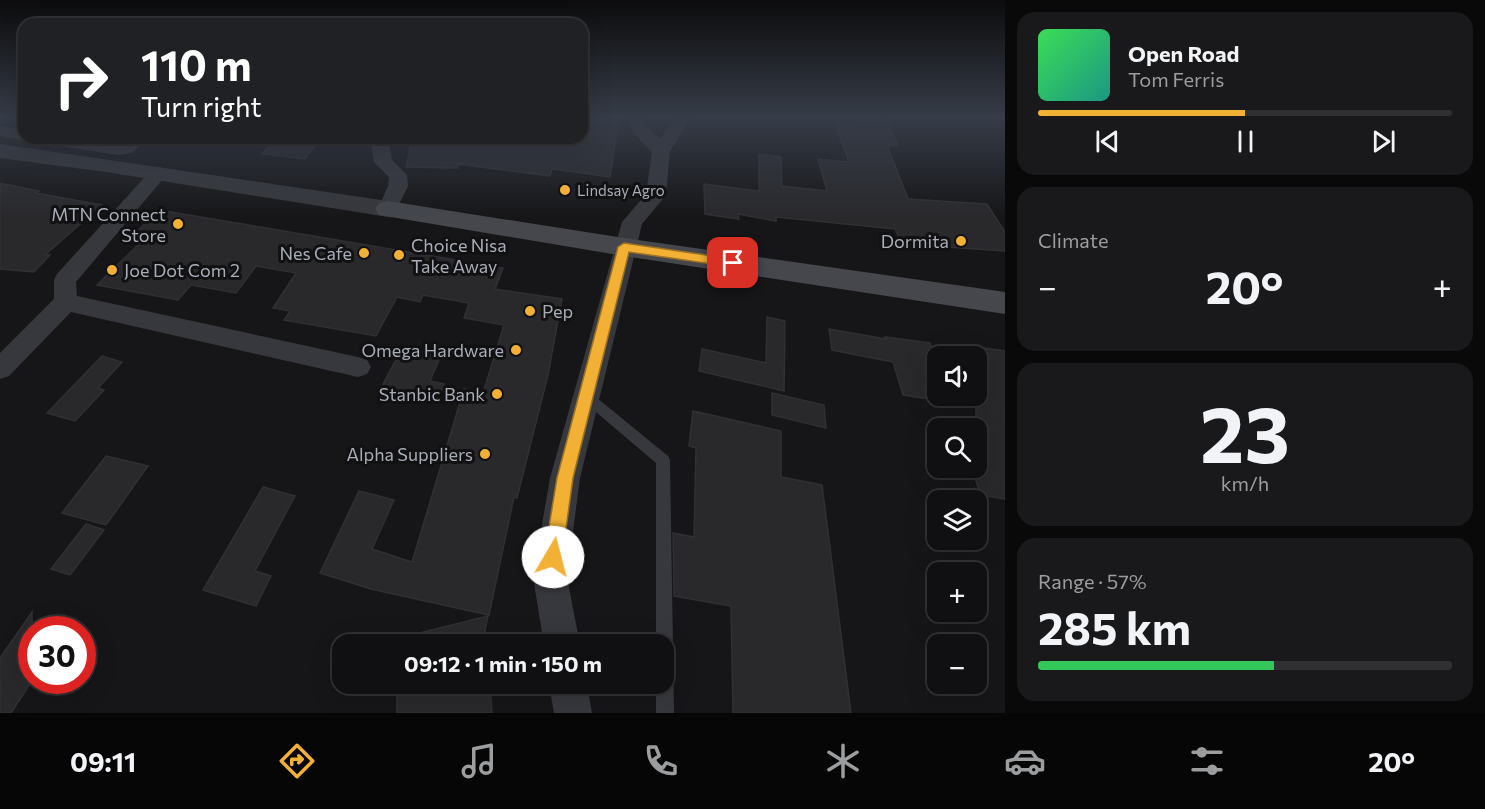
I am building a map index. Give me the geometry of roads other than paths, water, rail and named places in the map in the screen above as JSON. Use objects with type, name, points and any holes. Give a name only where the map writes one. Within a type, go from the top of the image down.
[{"type":"main road","points":[[388,209],[624,247],[1005,303]]},
{"type":"street","points":[[2,151],[388,209],[398,186],[398,176],[383,162],[381,151]]},
{"type":"street","points":[[560,634],[550,577],[565,478],[624,247],[632,222],[656,195],[661,151]]},
{"type":"street","points":[[0,369],[66,302],[65,280],[159,173]]},
{"type":"street","points":[[66,302],[358,367]]},
{"type":"street","points":[[570,694],[573,713]]},
{"type":"lane","points":[[586,396],[663,460],[665,713]]},
{"type":"place","name":"Lindsay Agro","points":[[565,190]]},
{"type":"place","name":"MTN Connect Store","points":[[178,224]]},
{"type":"place","name":"Dormita","points":[[961,241]]},
{"type":"place","name":"Nes Cafe","points":[[364,253]]},
{"type":"place","name":"Choice Nisa Take Away","points":[[399,255]]},
{"type":"place","name":"Joe Dot Com 2","points":[[112,270]]},
{"type":"place","name":"Pep","points":[[530,311]]},
{"type":"place","name":"Omega Hardware","points":[[516,350]]},
{"type":"place","name":"Stanbic Bank","points":[[497,394]]},
{"type":"place","name":"Alpha Suppliers","points":[[485,454]]}]
